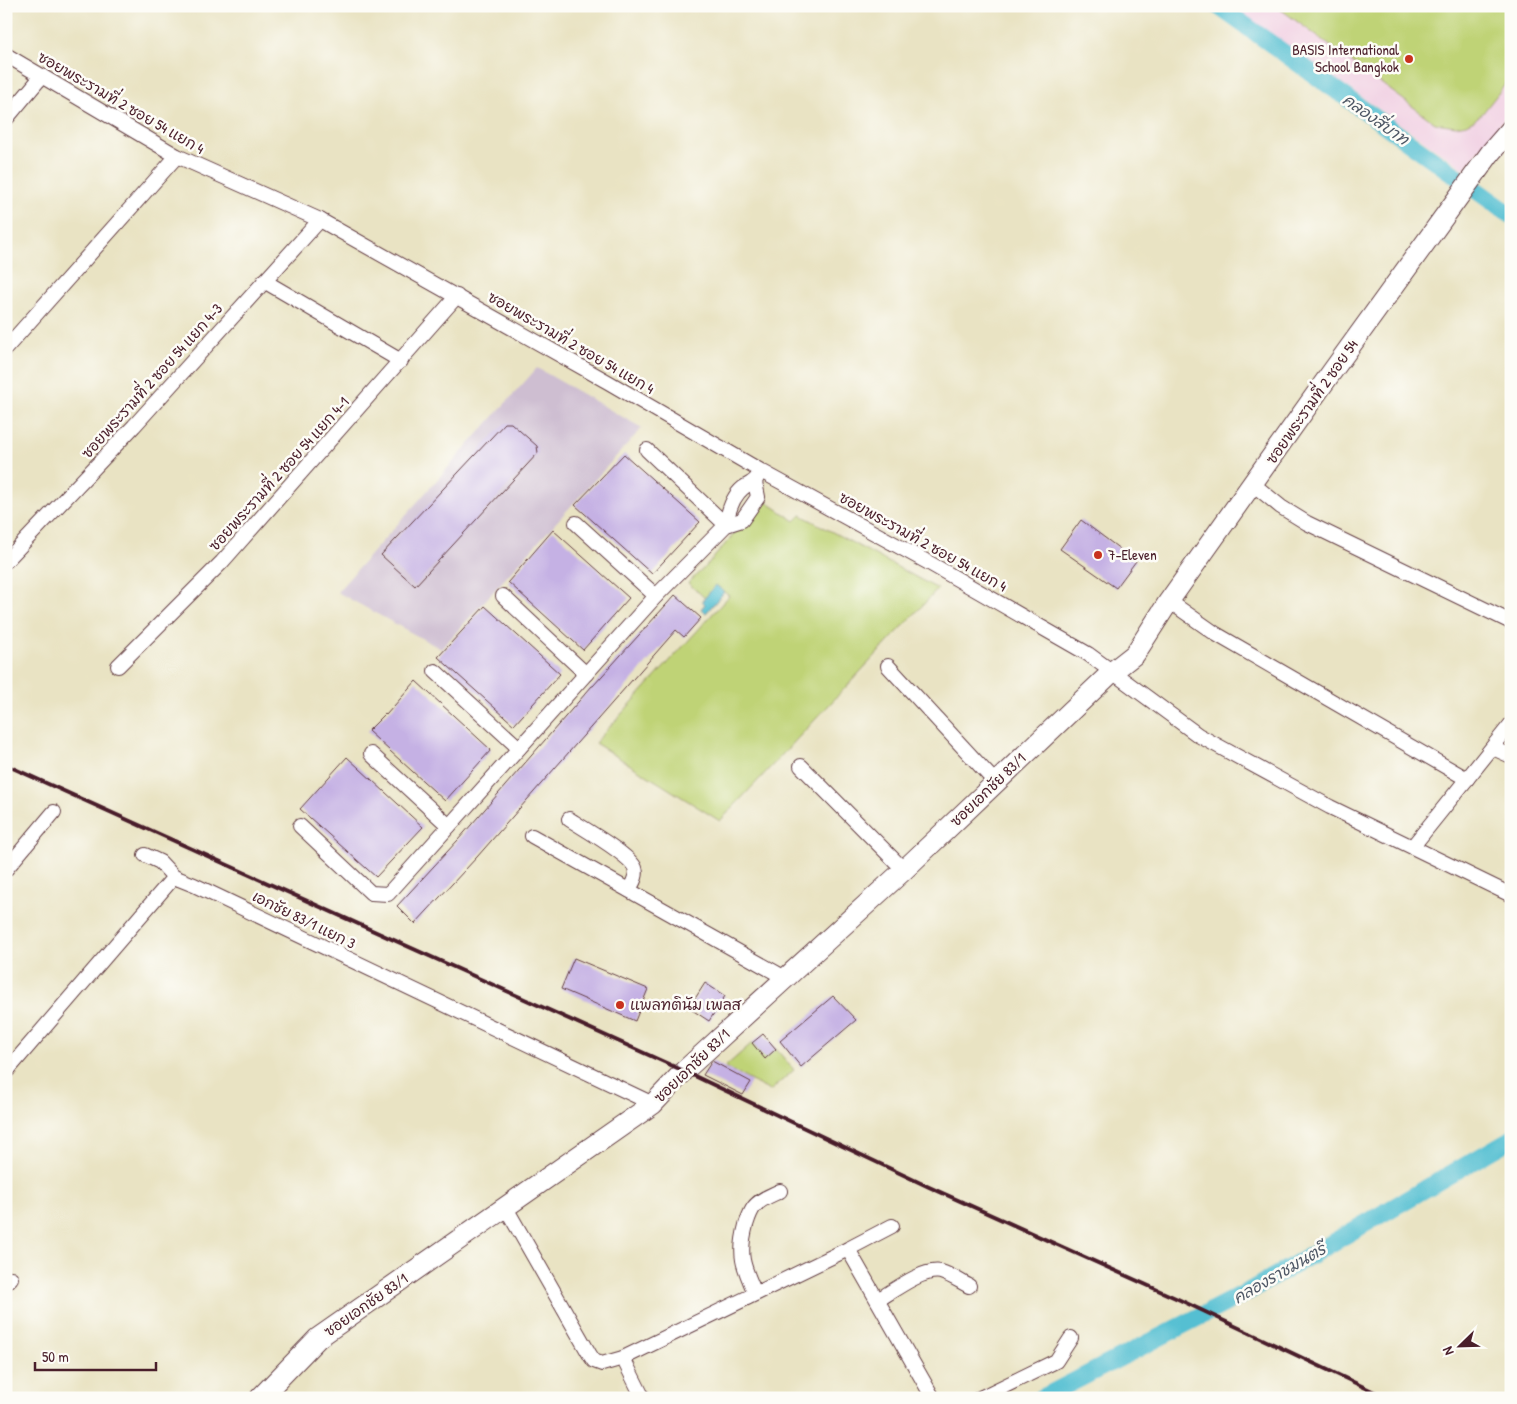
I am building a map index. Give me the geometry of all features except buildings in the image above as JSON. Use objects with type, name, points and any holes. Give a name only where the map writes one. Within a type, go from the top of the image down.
[{"type":"street","name":"ซอยพระรามที่ 2 ซอย 54 แยก 4","points":[[6,56],[177,156],[320,220],[456,296],[758,476],[931,564],[1088,654],[1198,734],[1330,807],[1511,895]]},
{"type":"street","points":[[6,119],[42,76]]},
{"type":"street","name":"ซอยพระรามที่ 2 ซอย 54","points":[[1112,672],[1135,654],[1169,601],[1331,373],[1427,240],[1511,129]]},
{"type":"street","points":[[6,348],[177,156]]},
{"type":"street","name":"ซอยพระรามที่ 2 ซอย 54 แยก 4-3","points":[[6,561],[134,426],[320,220]]},
{"type":"street","points":[[264,281],[401,360]]},
{"type":"street","name":"ซอยพระรามที่ 2 ซอย 54 แยก 4-1","points":[[118,666],[222,562],[456,296]]},
{"type":"street","points":[[646,450],[726,525]]},
{"type":"street","points":[[300,826],[371,893],[388,894],[656,596],[726,525],[728,510],[742,489],[758,476]]},
{"type":"street","points":[[1253,484],[1282,507],[1307,523],[1511,622]]},
{"type":"street","points":[[576,523],[656,596]]},
{"type":"street","points":[[503,596],[586,674]]},
{"type":"street","points":[[1169,601],[1216,634],[1467,779]]},
{"type":"street","points":[[888,666],[996,783]]},
{"type":"street","points":[[435,671],[518,748]]},
{"type":"street","name":"ซอยเอกชัย 83/1","points":[[260,1398],[318,1338],[652,1104],[684,1071],[904,870],[1112,672]]},
{"type":"street","points":[[1413,846],[1511,724]]},
{"type":"street","points":[[1493,748],[1511,756]]},
{"type":"street","points":[[371,754],[448,826]]},
{"type":"street","points":[[801,766],[904,870]]},
{"type":"street","points":[[6,869],[54,812]]},
{"type":"street","points":[[569,819],[624,855],[632,863],[636,876],[629,890]]},
{"type":"street","points":[[532,836],[787,978]]},
{"type":"street","points":[[6,1072],[174,877],[160,862],[145,855]]},
{"type":"street","name":"เอกชัย 83/1 แยก 3","points":[[174,877],[652,1104]]},
{"type":"street","points":[[755,1293],[745,1271],[742,1241],[748,1216],[760,1201],[780,1190]]},
{"type":"street","points":[[506,1208],[590,1355],[594,1361],[602,1364],[623,1358],[892,1226]]},
{"type":"street","points":[[848,1249],[933,1398]]},
{"type":"street","points":[[878,1300],[900,1286],[928,1273],[941,1272],[969,1286]]},
{"type":"street","points":[[980,1398],[1056,1361],[1071,1338]]},
{"type":"street","points":[[623,1358],[643,1398]]},
{"type":"shaded area","name":"BASIS International School Bangkok","points":[[1232,6],[1511,6],[1511,111],[1464,169]]},
{"type":"shaded area","points":[[537,368],[642,428],[441,649],[337,592]]},
{"type":"green space","name":"BASIS International School Bangkok","points":[[1276,6],[1510,6],[1511,77],[1482,114],[1474,120],[1456,126],[1435,123]]},
{"type":"green space","points":[[765,501],[795,521],[801,515],[938,589],[720,821],[595,743],[729,596],[716,585],[705,598],[688,583],[709,563],[759,505]]},
{"type":"green space","points":[[752,1043],[765,1058],[776,1049],[794,1070],[770,1091],[725,1067]]},
{"type":"water","points":[[716,585],[724,592],[706,613],[701,609],[705,604],[702,601]]},
{"type":"waterway","name":"คลองสี่บาท","points":[[1218,6],[1511,215]]},
{"type":"waterway","name":"คลองราชมนตรี","points":[[1042,1398],[1251,1290],[1511,1139]]},
{"type":"railway","points":[[6,765],[684,1071],[929,1187],[1180,1300],[1387,1398]]},
{"type":"place","name":"BASIS International School Bangkok","points":[[1409,59]]},
{"type":"place","name":"7-Eleven","points":[[1098,555]]},
{"type":"place","name":"แพลทตินัม เพลส","points":[[620,1005]]}]
